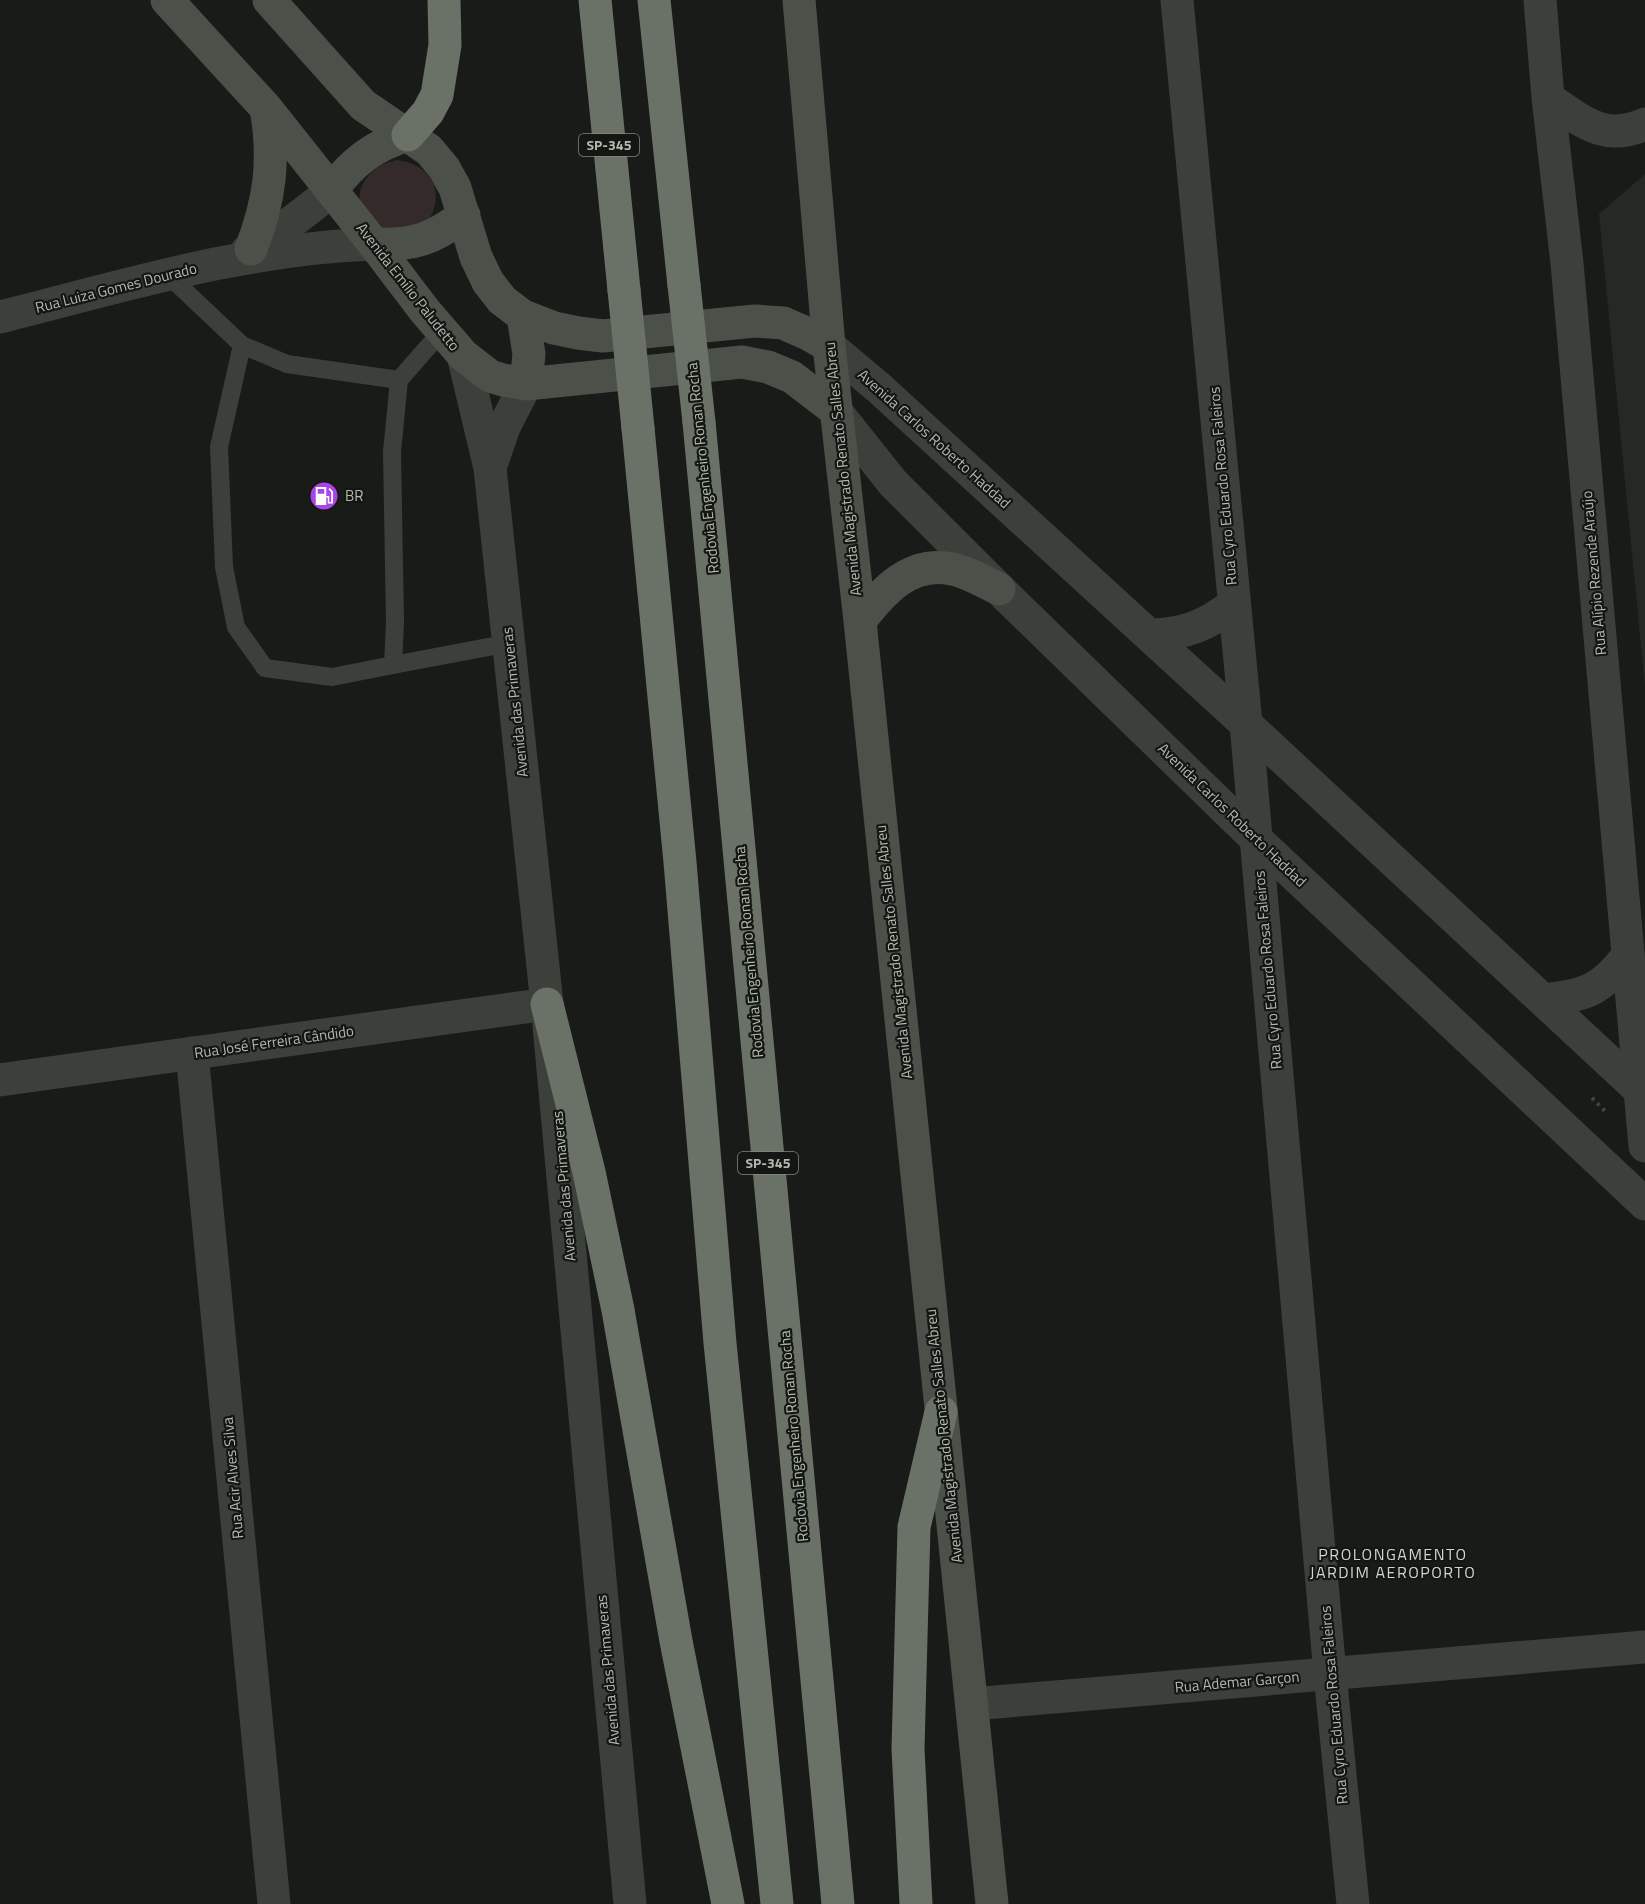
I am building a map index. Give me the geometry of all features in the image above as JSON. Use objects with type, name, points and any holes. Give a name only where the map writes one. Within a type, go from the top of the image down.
[{"type":"highway","points":[[408,135],[428,112],[437,95],[445,45],[444,0]]},
{"type":"highway","name":"SP-345","points":[[595,0],[681,873],[720,1343],[777,1904]]},
{"type":"highway","name":"Rodovia Engenheiro Ronan Rocha","points":[[654,0],[699,422],[838,1904]]},
{"type":"highway","points":[[547,1004],[589,1172],[618,1310],[676,1641],[728,1904]]},
{"type":"highway","points":[[916,1904],[908,1749],[914,1527],[941,1412]]},
{"type":"main road","name":"Avenida Emílio Paludetto","points":[[167,0],[266,108],[442,331],[463,355],[490,375],[503,381],[526,384],[742,362],[768,367],[792,377],[835,410]]},
{"type":"main road","points":[[269,0],[363,105],[429,150],[444,168],[455,188],[476,257],[488,282],[502,300],[523,316],[554,328],[603,336],[755,321],[783,323],[829,346]]},
{"type":"main road","name":"Avenida Magistrado Renato Salles Abreu","points":[[799,0],[835,410],[860,621],[992,1904]]},
{"type":"main road","points":[[241,254],[261,222],[268,194],[271,135],[266,108]]},
{"type":"main road","points":[[332,190],[352,165],[364,155],[385,143],[408,135]]},
{"type":"main road","points":[[374,244],[413,243],[440,232],[464,215]]},
{"type":"main road","points":[[523,316],[529,354],[526,384]]},
{"type":"main road","points":[[860,621],[881,594],[903,576],[926,569],[950,568],[999,589]]},
{"type":"street","name":"Rua Cyro Eduardo Rosa Faleiros","points":[[1177,0],[1246,724],[1330,1674],[1353,1904]]},
{"type":"street","name":"Rua Alípio Rezende Araújo","points":[[1540,0],[1548,98],[1567,263],[1628,956],[1643,1094],[1645,1146]]},
{"type":"street","points":[[1548,98],[1588,126],[1614,132],[1633,130],[1645,124]]},
{"type":"street","name":"Rua Luiza Gomes Dourado","points":[[241,254],[306,212],[332,190]]},
{"type":"street","name":"Rua Luiza Gomes Dourado","points":[[0,317],[168,275],[241,254],[334,245],[374,244]]},
{"type":"street","name":"Avenida Carlos Roberto Haddad","points":[[829,346],[879,388],[1150,635],[1643,1094]]},
{"type":"street","name":"Avenida das Primaveras","points":[[463,355],[490,468],[509,643],[547,1004],[630,1904]]},
{"type":"street","name":"Avenida das Primaveras","points":[[490,468],[504,427],[526,384]]},
{"type":"street","name":"Avenida Carlos Roberto Haddad","points":[[835,410],[893,483],[999,589],[1256,839],[1645,1204]]},
{"type":"street","points":[[1150,635],[1173,635],[1196,628],[1216,618],[1234,604]]},
{"type":"street","points":[[1543,1000],[1566,998],[1594,988],[1615,972],[1628,956]]},
{"type":"street","name":"Rua José Ferreira Cândido","points":[[0,1080],[547,1004]]},
{"type":"street","name":"Rua Acir Alves Silva","points":[[192,1053],[274,1904]]},
{"type":"street","name":"Rua Ademar Garçon","points":[[972,1704],[1645,1647]]},
{"type":"lane","points":[[168,275],[242,345],[287,364],[399,380]]},
{"type":"lane","points":[[393,665],[395,623],[392,452],[399,380],[442,331]]},
{"type":"lane","points":[[242,345],[219,447],[224,567],[236,627],[265,668],[332,677],[509,643]]},
{"type":"shaded area","points":[[397,160],[410,163],[428,175],[434,184],[435,204],[432,215],[425,226],[388,236],[362,210],[360,192],[363,184],[374,171]]},
{"type":"shaded area","points":[[1645,174],[1645,687],[1599,214]]},
{"type":"place","name":"BR","points":[[324,496]]},
{"type":"district","name":"PROLONGAMENTO JARDIM AEROPORTO","points":[[1393,1563]]}]
